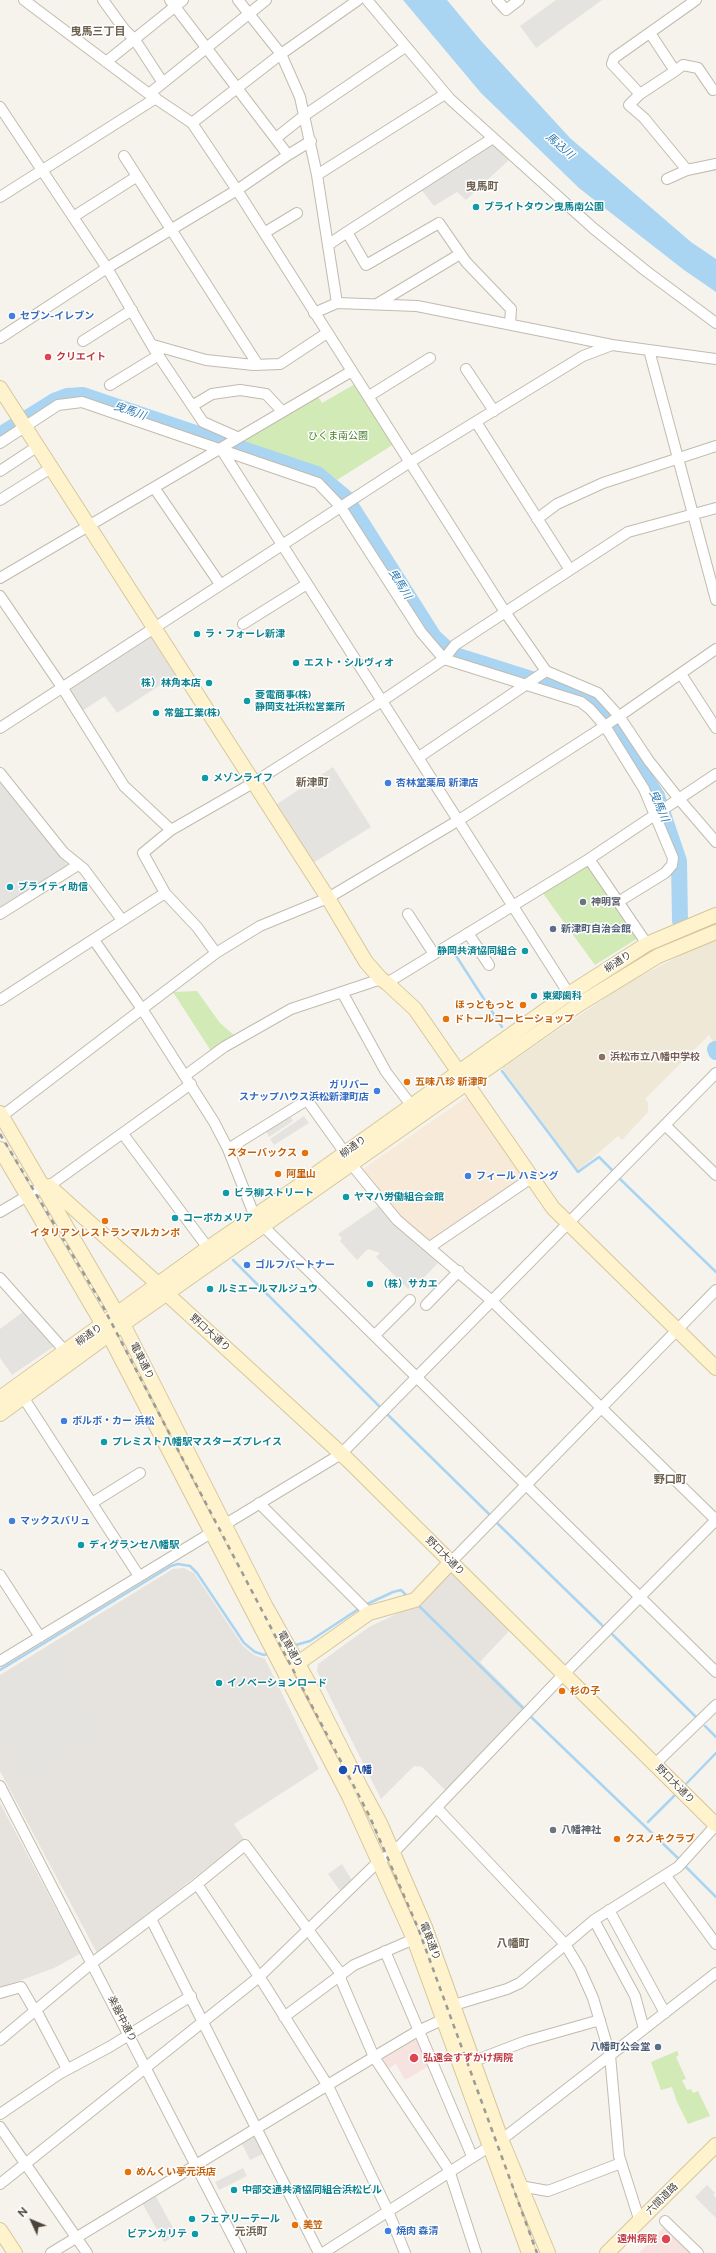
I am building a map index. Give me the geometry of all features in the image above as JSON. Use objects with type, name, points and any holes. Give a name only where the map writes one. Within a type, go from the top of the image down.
[{"type":"street","points":[[103,0],[124,30],[135,40],[163,83]]},
{"type":"street","points":[[238,0],[281,54],[300,97],[311,141],[337,302]]},
{"type":"street","points":[[0,197],[42,171],[153,96],[163,83],[266,0]]},
{"type":"street","points":[[192,123],[281,54],[358,0]]},
{"type":"street","points":[[367,0],[445,94],[593,228],[646,271],[716,323]]},
{"type":"street","points":[[497,0],[506,10],[519,0]]},
{"type":"street","points":[[640,94],[612,64],[614,58],[696,0]]},
{"type":"street","points":[[31,2],[106,62],[192,123],[237,190],[314,313],[369,396],[544,673],[598,693],[679,799],[716,842]]},
{"type":"street","points":[[106,62],[135,40],[176,2],[207,47],[288,155]]},
{"type":"street","points":[[650,33],[675,71]]},
{"type":"street","points":[[276,138],[305,115],[405,47]]},
{"type":"street","points":[[686,170],[644,118],[629,105],[640,94],[683,65],[698,68],[713,90]]},
{"type":"street","points":[[317,175],[445,94]]},
{"type":"street","points":[[0,107],[107,268],[152,345],[192,406],[203,422],[228,444],[281,544],[514,905],[569,994]]},
{"type":"street","points":[[328,245],[493,138]]},
{"type":"street","points":[[0,338],[107,268],[237,190],[311,141]]},
{"type":"street","points":[[124,156],[136,177],[258,365]]},
{"type":"street","points":[[667,179],[686,170],[716,164]]},
{"type":"street","points":[[73,217],[136,177]]},
{"type":"street","points":[[264,233],[297,213]]},
{"type":"street","points":[[347,232],[366,266],[439,224],[460,254],[485,283],[511,309],[510,324]]},
{"type":"street","points":[[377,304],[460,254]]},
{"type":"street","points":[[314,313],[337,302],[417,306],[612,345],[716,359]]},
{"type":"street","points":[[83,341],[132,310]]},
{"type":"street","points":[[152,345],[206,360],[258,365],[280,364],[327,333]]},
{"type":"street","points":[[0,728],[153,627],[410,462],[582,356],[612,345]]},
{"type":"street","points":[[649,350],[716,600]]},
{"type":"street","points":[[110,385],[159,356]]},
{"type":"street","points":[[369,396],[430,358]]},
{"type":"street","points":[[466,369],[494,411]]},
{"type":"street","points":[[0,578],[87,526],[155,489],[282,411],[352,371]]},
{"type":"street","points":[[0,388],[38,446],[87,526],[328,898],[366,962],[384,981],[415,1009],[459,1070],[531,1178],[553,1208],[716,1368]]},
{"type":"street","points":[[192,406],[212,394],[240,390],[266,394],[282,411]]},
{"type":"street","points":[[0,443],[23,423],[58,405],[82,402],[228,444],[318,484],[329,492],[345,504],[421,632],[446,657],[581,702],[606,725],[644,789],[659,811],[673,858],[672,865],[665,873],[618,902]]},
{"type":"street","points":[[476,422],[570,570]]},
{"type":"street","points":[[0,471],[38,446]]},
{"type":"street","points":[[537,519],[557,504],[603,483],[678,460],[716,446]]},
{"type":"street","points":[[0,500],[51,468]]},
{"type":"street","points":[[155,489],[220,584]]},
{"type":"street","points":[[216,953],[197,927],[165,893],[143,853],[170,830],[253,782],[382,701],[446,657],[455,645],[628,532],[692,513],[716,508]]},
{"type":"street","points":[[243,624],[307,584]]},
{"type":"street","points":[[0,596],[62,687],[124,786],[170,830]]},
{"type":"street","points":[[1,1115],[216,953],[260,926],[328,898],[459,820],[606,725],[716,649]]},
{"type":"street","points":[[419,757],[544,673]]},
{"type":"street","points":[[681,674],[716,728]]},
{"type":"street","points":[[0,773],[64,854],[84,869],[122,920]]},
{"type":"street","points":[[0,1212],[46,1186],[123,1134],[188,1080],[224,1047],[291,1009],[342,992],[384,981],[434,954],[589,859],[716,774]]},
{"type":"street","points":[[589,859],[647,944]]},
{"type":"street","points":[[0,914],[78,865]]},
{"type":"street","points":[[0,1000],[165,893]]},
{"type":"street","points":[[408,914],[434,954]]},
{"type":"street","name":"柳通り","points":[[120,1319],[167,1294],[345,1153],[459,1070],[569,994],[647,944],[716,915]]},
{"type":"street","name":"柳通り","points":[[0,1414],[24,1397],[120,1319],[158,1284],[208,1248],[259,1221],[352,1165],[578,1006],[644,964],[677,947],[716,932]]},
{"type":"street","points":[[468,933],[489,965]]},
{"type":"street","points":[[94,940],[142,1009],[188,1080],[228,1149],[259,1221],[716,1672]]},
{"type":"street","points":[[342,992],[386,1072],[411,1105]]},
{"type":"street","points":[[0,1661],[342,1454],[716,1073]]},
{"type":"street","points":[[228,1149],[307,1100],[345,1153]]},
{"type":"street","name":"電車通り","points":[[1,1115],[46,1186],[120,1319],[266,1607],[298,1664],[394,1852],[425,1927],[474,2061],[529,2253]]},
{"type":"street","points":[[665,1125],[716,1175]]},
{"type":"street","points":[[123,1134],[208,1248]]},
{"type":"street","name":"電車通り","points":[[0,1149],[106,1330],[349,1796],[414,1939],[444,2019],[496,2142],[520,2186],[548,2253]]},
{"type":"street","points":[[0,2184],[260,1977],[309,1931],[379,1861],[394,1852],[564,1674],[716,1520],[492,1301],[459,1271],[397,1220],[352,1165]]},
{"type":"street","points":[[430,1247],[531,1178]]},
{"type":"street","points":[[46,1186],[158,1284]]},
{"type":"street","points":[[426,1305],[459,1271]]},
{"type":"street","points":[[0,1278],[65,1352]]},
{"type":"street","points":[[284,1672],[298,1664],[369,1613],[415,1600],[527,1485],[601,1406],[716,1290]]},
{"type":"street","name":"野口大通り","points":[[167,1294],[342,1454],[716,1825]]},
{"type":"street","points":[[375,1335],[410,1300]]},
{"type":"street","name":"柳通り","points":[[0,1398],[65,1352],[106,1330]]},
{"type":"street","points":[[24,1397],[139,1576]]},
{"type":"street","points":[[92,1503],[140,1473]]},
{"type":"street","points":[[260,1503],[369,1613]]},
{"type":"street","points":[[0,1575],[40,1637]]},
{"type":"street","points":[[655,1764],[716,1705]]},
{"type":"street","name":"楽器中通り","points":[[0,1786],[130,2035],[241,2253]]},
{"type":"street","points":[[437,1808],[566,1944],[580,1969],[600,2020],[610,2054],[621,2163],[640,2222]]},
{"type":"street","points":[[454,2005],[508,1989],[520,1983],[594,1920],[666,1876],[678,1867],[716,1825]]},
{"type":"street","points":[[0,2040],[92,1963],[197,1884],[245,1845],[341,1974],[341,1980],[374,2057],[450,2170],[476,2253]]},
{"type":"street","points":[[666,1876],[716,1944]]},
{"type":"street","points":[[197,1884],[260,1977],[328,2086],[388,2210],[405,2253]]},
{"type":"street","points":[[609,1910],[665,2013]]},
{"type":"street","points":[[151,1919],[319,2253]]},
{"type":"street","points":[[594,1920],[635,1996],[644,2029]]},
{"type":"street","points":[[284,2017],[354,1965],[414,1939]]},
{"type":"street","points":[[385,1951],[418,2032],[472,2156]]},
{"type":"street","points":[[323,2253],[450,2170],[496,2142],[716,1973]]},
{"type":"street","points":[[0,1993],[21,1987],[67,2069]]},
{"type":"street","points":[[0,2114],[67,2069],[130,2035],[191,1996]]},
{"type":"street","points":[[51,2253],[374,2057],[444,2019]]},
{"type":"street","points":[[474,2061],[538,2038],[600,2020]]},
{"type":"street","points":[[0,2127],[27,2163],[87,2253]]},
{"type":"street","name":"六間道路","points":[[607,2253],[640,2222],[716,2145]]},
{"type":"street","name":"六間道路","points":[[620,2253],[716,2156]]},
{"type":"street","points":[[520,2186],[548,2191],[621,2163]]},
{"type":"street","points":[[665,2221],[698,2253]]},
{"type":"street","points":[[0,2230],[15,2253]]},
{"type":"shaded area","points":[[556,0],[602,0],[536,48],[520,26]]},
{"type":"shaded area","points":[[492,141],[509,160],[466,200],[457,192],[434,206],[420,188]]},
{"type":"shaded area","points":[[151,635],[176,675],[117,713],[105,696],[82,711],[68,689]]},
{"type":"shaded area","points":[[333,767],[371,827],[313,863],[274,806]]},
{"type":"shaded area","points":[[0,777],[71,870],[0,914]]},
{"type":"shaded area","name":"浜松市立八幡中学校","points":[[716,940],[716,1047],[709,1035],[645,1099],[648,1103],[648,1112],[622,1140],[618,1136],[578,1171],[502,1068],[627,983],[689,951]]},
{"type":"shaded area","points":[[468,1096],[525,1177],[430,1244],[391,1207],[363,1169]]},
{"type":"shaded area","points":[[289,1115],[293,1121],[269,1137],[265,1130]]},
{"type":"shaded area","points":[[304,1116],[309,1123],[274,1145],[270,1139]]},
{"type":"shaded area","points":[[380,1205],[440,1261],[415,1287],[412,1285],[408,1289],[376,1257],[380,1253],[368,1249],[357,1260],[340,1241],[342,1238],[338,1234]]},
{"type":"shaded area","points":[[24,1311],[53,1344],[53,1347],[12,1375],[0,1358],[0,1329]]},
{"type":"shaded area","points":[[184,1568],[194,1573],[243,1646],[254,1655],[265,1659],[319,1769],[234,1824],[244,1839],[97,1953],[0,1771],[0,1675],[173,1569]]},
{"type":"shaded area","points":[[449,1571],[510,1630],[480,1662],[527,1709],[447,1792],[422,1767],[414,1766],[381,1799],[317,1671],[318,1664],[369,1627],[415,1605]]},
{"type":"shaded area","points":[[62,1639],[71,1654],[62,1660],[108,1732],[29,1783],[0,1738],[0,1679]]},
{"type":"shaded area","points":[[0,1803],[80,1954],[54,1968],[0,1988]]},
{"type":"shaded area","points":[[342,1864],[353,1882],[341,1892],[328,1874]]},
{"type":"shaded area","points":[[416,2039],[429,2066],[405,2080],[396,2064],[388,2069],[383,2059]]},
{"type":"shaded area","points":[[256,2136],[265,2153],[250,2160],[242,2144]]},
{"type":"shaded area","points":[[243,2168],[247,2176],[219,2190],[215,2182]]},
{"type":"shaded area","points":[[707,2185],[715,2193],[713,2195],[716,2198],[716,2218],[695,2197]]},
{"type":"shaded area","points":[[155,2195],[177,2235],[164,2242],[142,2203]]},
{"type":"shaded area","name":"遠州病院","points":[[666,2225],[694,2253],[639,2253]]},
{"type":"green space","name":"ひくま南公園","points":[[355,384],[394,444],[337,480],[327,473],[236,444],[317,395],[322,403]]},
{"type":"green space","points":[[588,863],[638,938],[595,965],[542,892]]},
{"type":"green space","points":[[197,991],[220,1023],[235,1036],[211,1051],[173,992]]},
{"type":"green space","points":[[677,2051],[679,2055],[676,2057],[686,2079],[682,2080],[687,2090],[691,2089],[693,2093],[698,2091],[710,2116],[688,2124],[677,2102],[672,2087],[661,2090],[651,2062]]},
{"type":"water","name":"馬込川","points":[[403,0],[447,0],[482,42],[570,138],[691,242],[716,259],[716,292],[684,270],[579,188],[481,93]]},
{"type":"waterway","name":"曳馬川","points":[[0,435],[54,401],[67,396],[83,395],[317,474],[346,498],[434,637],[446,648],[458,656],[585,696],[597,705],[606,716],[657,796],[679,861],[680,921]]},
{"type":"waterway","points":[[451,948],[502,1027]]},
{"type":"waterway","points":[[502,1071],[578,1172],[599,1157],[613,1171]]},
{"type":"waterway","points":[[619,1178],[716,1272]]},
{"type":"waterway","points":[[233,1260],[382,1409]]},
{"type":"waterway","points":[[386,1413],[492,1517]]},
{"type":"waterway","points":[[495,1521],[606,1629]]},
{"type":"waterway","points":[[0,1670],[171,1566],[178,1564],[190,1566],[197,1573],[244,1643],[255,1652],[264,1655],[270,1653]]},
{"type":"waterway","points":[[365,1605],[393,1592],[401,1590],[408,1597]]},
{"type":"waterway","points":[[417,1604],[526,1711]]},
{"type":"waterway","points":[[292,1646],[310,1641],[360,1608]]},
{"type":"waterway","points":[[610,1632],[696,1717]]},
{"type":"waterway","points":[[529,1715],[681,1861]]},
{"type":"waterway","points":[[705,1726],[716,1737]]},
{"type":"waterway","points":[[686,1784],[716,1753]]},
{"type":"waterway","points":[[648,1822],[675,1795]]},
{"type":"waterway","points":[[684,1865],[716,1897]]},
{"type":"railway","points":[[0,1134],[99,1299],[369,1815],[418,1928],[537,2253]]},
{"type":"place","name":"ブライトタウン曳馬南公園","points":[[476,207]]},
{"type":"place","name":"セブン-イレブン","points":[[12,316]]},
{"type":"place","name":"クリエイト","points":[[48,357]]},
{"type":"place","name":"ラ・フォーレ新津","points":[[197,634]]},
{"type":"place","name":"エスト・シルヴィオ","points":[[296,663]]},
{"type":"place","name":"株）林角本店","points":[[209,683]]},
{"type":"place","name":"菱電商事(株) 静岡支社浜松営業所","points":[[247,701]]},
{"type":"place","name":"常盤工業(株)","points":[[156,713]]},
{"type":"place","name":"メゾンライフ","points":[[205,778]]},
{"type":"place","name":"杏林堂薬局 新津店","points":[[388,783]]},
{"type":"place","name":"ブライティ助信","points":[[10,887]]},
{"type":"place","name":"神明宮","points":[[583,902]]},
{"type":"place","name":"新津町自治会館","points":[[553,929]]},
{"type":"place","name":"静岡共済協同組合","points":[[525,951]]},
{"type":"place","name":"東郷歯科","points":[[534,996]]},
{"type":"place","name":"ほっともっと","points":[[523,1005]]},
{"type":"place","name":"ドトールコーヒーショップ","points":[[446,1019]]},
{"type":"place","name":"浜松市立八幡中学校","points":[[602,1057]]},
{"type":"place","name":"五味八珍 新津町","points":[[407,1082]]},
{"type":"place","name":"ガリバー スナップハウス浜松新津町店","points":[[377,1091]]},
{"type":"place","name":"スターバックス","points":[[305,1153]]},
{"type":"place","name":"阿里山","points":[[278,1174]]},
{"type":"place","name":"フィール ハミング","points":[[468,1176]]},
{"type":"place","name":"ビラ柳ストリート","points":[[226,1193]]},
{"type":"place","name":"ヤマハ労働組合会館","points":[[346,1197]]},
{"type":"place","name":"コーポカメリア","points":[[175,1218]]},
{"type":"place","name":"イタリアンレストランマルカンポ","points":[[105,1221]]},
{"type":"place","name":"ゴルフパートナー","points":[[247,1265]]},
{"type":"place","name":"（株）サカエ","points":[[370,1284]]},
{"type":"place","name":"ルミエールマルジュウ","points":[[210,1289]]},
{"type":"place","name":"ボルボ・カー 浜松","points":[[64,1421]]},
{"type":"place","name":"プレミスト八幡駅マスターズプレイス","points":[[104,1442]]},
{"type":"place","name":"マックスバリュ","points":[[12,1521]]},
{"type":"place","name":"ディグランセ八幡駅","points":[[81,1545]]},
{"type":"place","name":"イノベーションロード","points":[[219,1683]]},
{"type":"place","name":"杉の子","points":[[562,1691]]},
{"type":"place","name":"八幡","points":[[343,1770]]},
{"type":"place","name":"八幡神社","points":[[553,1830]]},
{"type":"place","name":"クスノキクラブ","points":[[617,1839]]},
{"type":"place","name":"八幡町公会堂","points":[[658,2047]]},
{"type":"place","name":"弘遠会すずかけ病院","points":[[414,2058]]},
{"type":"place","name":"めんくい亭元浜店","points":[[128,2172]]},
{"type":"place","name":"中部交通共済協同組合浜松ビル","points":[[234,2190]]},
{"type":"place","name":"フェアリーテール","points":[[192,2219]]},
{"type":"place","name":"美笠","points":[[295,2225]]},
{"type":"place","name":"焼肉 森清","points":[[388,2231]]},
{"type":"place","name":"ビアンカリテ","points":[[195,2234]]},
{"type":"place","name":"遠州病院","points":[[666,2239]]},
{"type":"district","name":"曳馬三丁目","points":[[98,32]]},
{"type":"district","name":"曳馬町","points":[[482,187]]},
{"type":"district","name":"新津町","points":[[312,783]]},
{"type":"district","name":"野口町","points":[[670,1480]]},
{"type":"district","name":"八幡町","points":[[513,1944]]},
{"type":"district","name":"元浜町","points":[[251,2232]]}]
